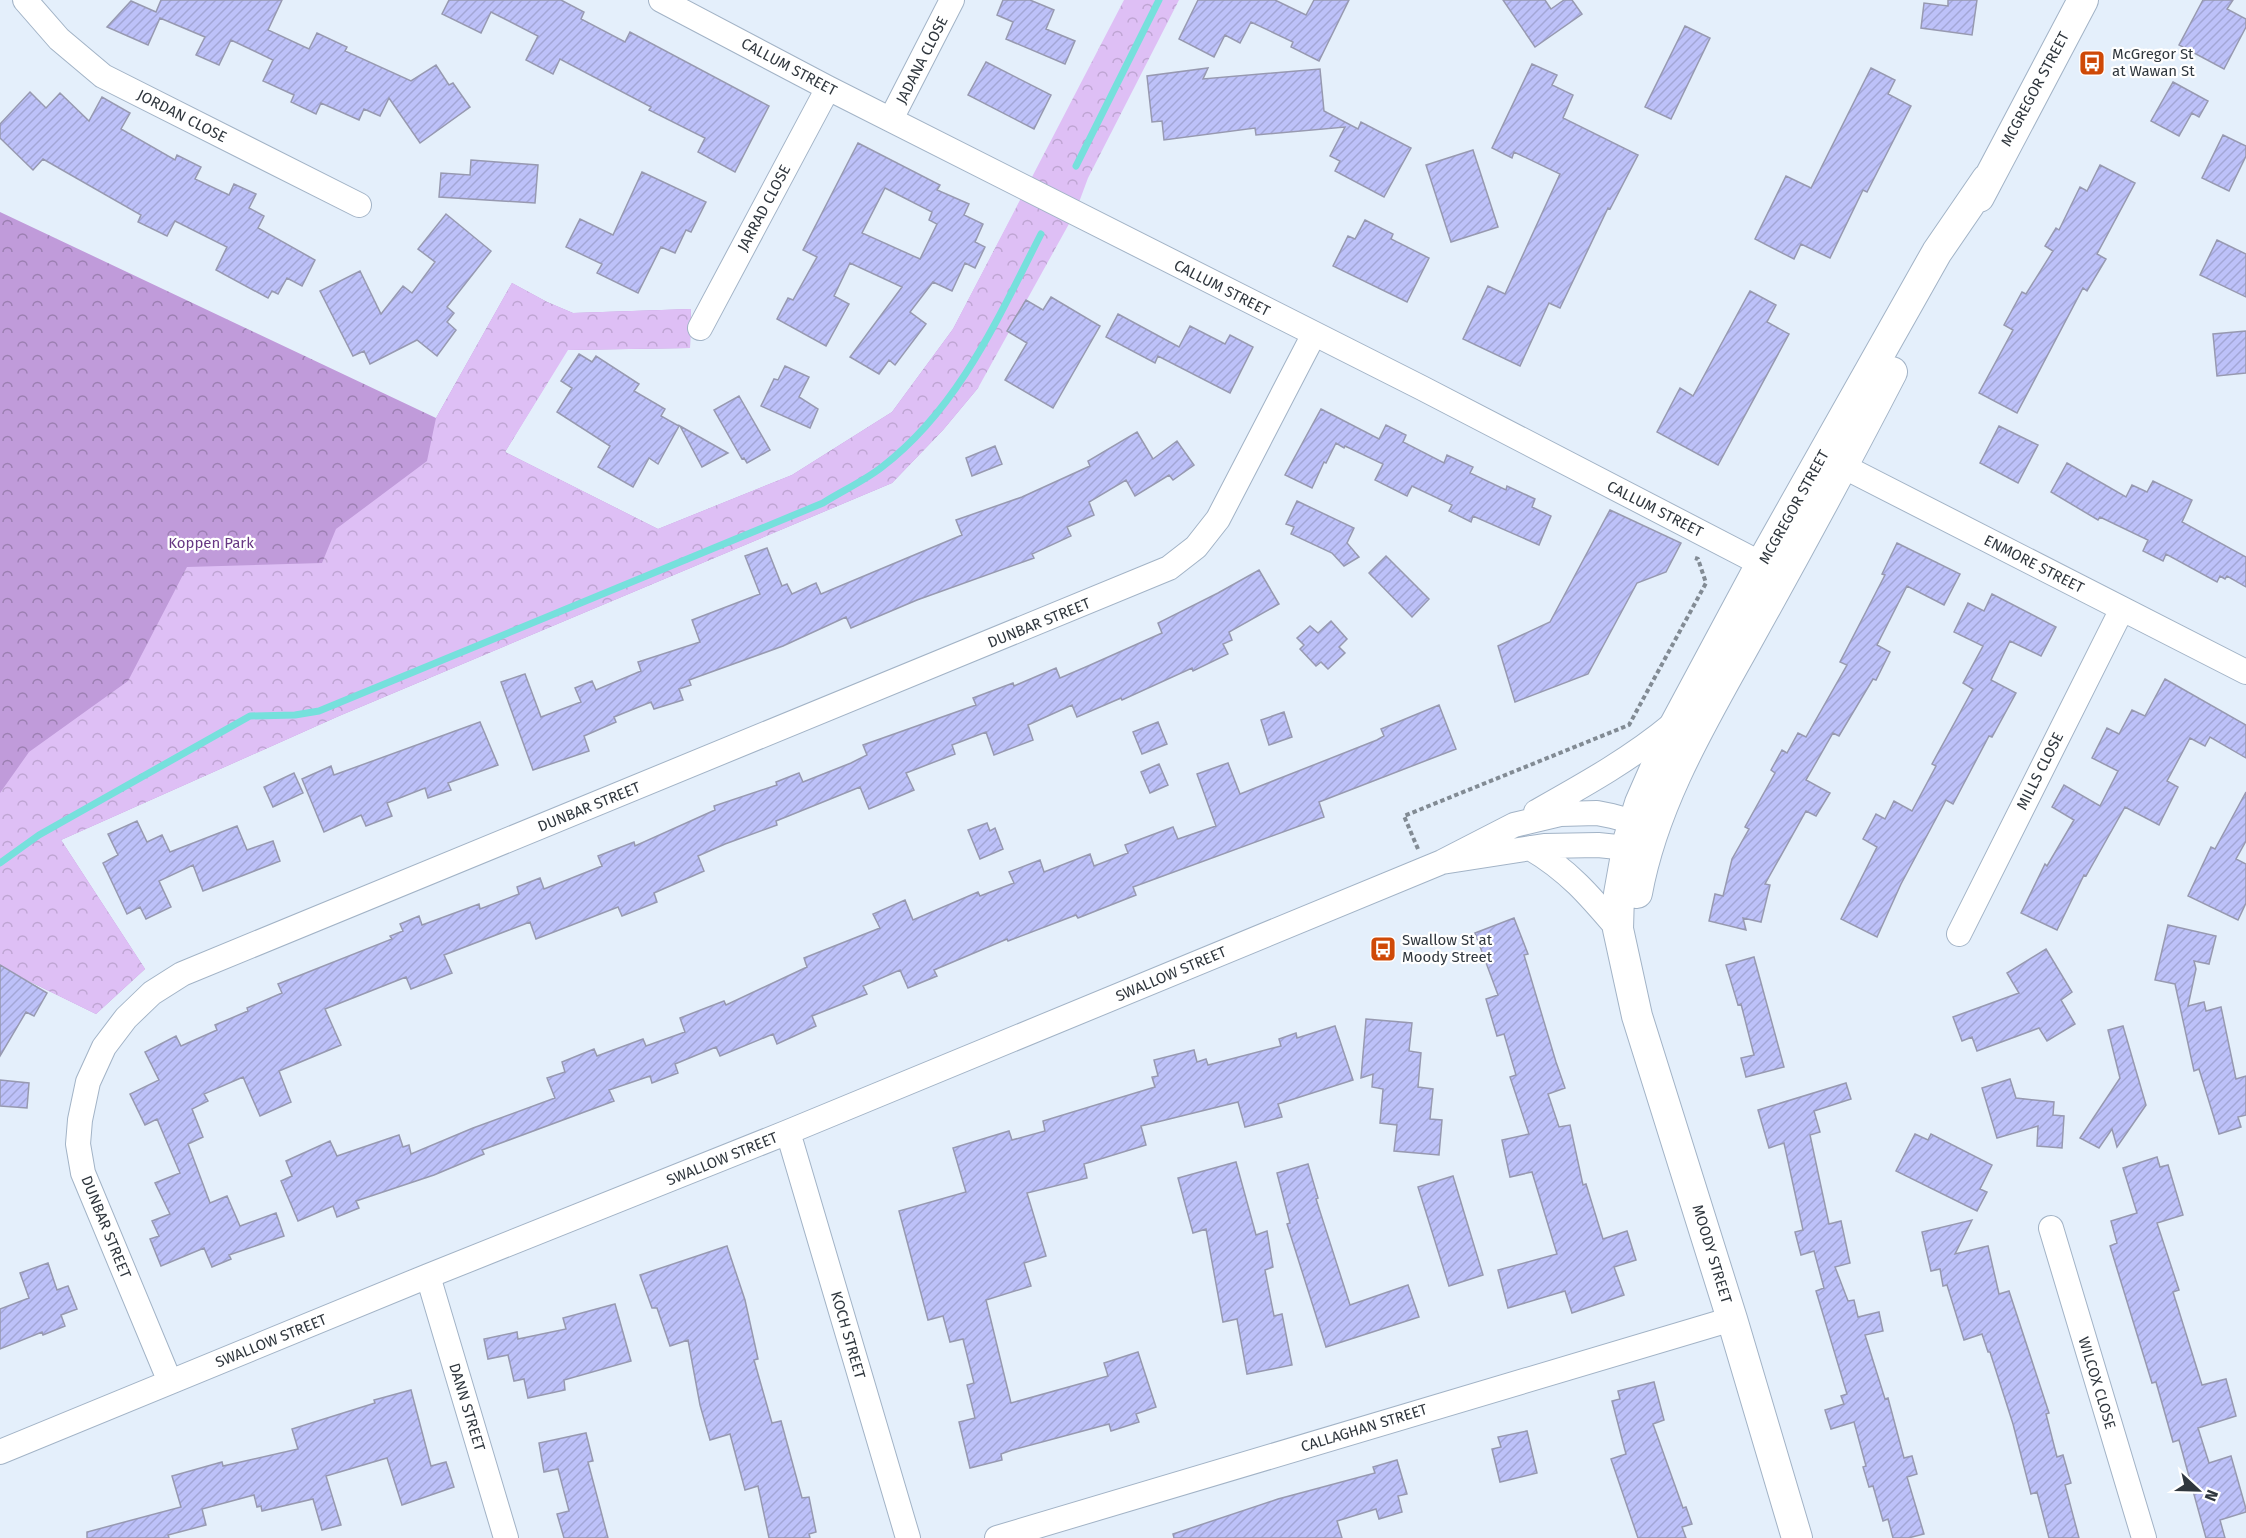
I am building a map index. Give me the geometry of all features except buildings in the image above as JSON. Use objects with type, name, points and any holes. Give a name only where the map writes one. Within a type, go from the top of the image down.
[{"type":"main road","name":"MCGREGOR STREET","points":[[1638,837],[1647,783],[1677,720],[1773,569],[1951,258],[1987,178],[2083,0]]},
{"type":"main road","name":"MCGREGOR STREET","points":[[1638,837],[1672,788],[1773,569]]},
{"type":"main road","name":"MOODY STREET","points":[[1638,837],[1619,894],[1618,929],[1637,1016],[1732,1319],[1797,1538]]},
{"type":"main road","name":"MOODY STREET","points":[[1628,970],[1638,837]]},
{"type":"street","name":"JORDAN CLOSE","points":[[25,0],[59,39],[103,76],[359,205]]},
{"type":"street","name":"CALLUM STREET","points":[[661,0],[828,88],[1773,569]]},
{"type":"street","name":"JADANA CLOSE","points":[[891,119],[952,0]]},
{"type":"street","name":"JARRAD CLOSE","points":[[700,328],[828,88]]},
{"type":"street","name":"DUNBAR STREET","points":[[170,1382],[83,1173],[78,1144],[80,1120],[88,1082],[104,1047],[126,1018],[152,993],[182,974],[1169,568],[1196,547],[1218,519],[1314,334]]},
{"type":"street","name":"ENMORE STREET","points":[[1833,461],[2246,672]]},
{"type":"street","name":"MILLS CLOSE","points":[[1959,934],[2122,609]]},
{"type":"street","points":[[1514,825],[1605,774],[1649,744],[1677,720]]},
{"type":"street","name":"SWALLOW STREET","points":[[0,1452],[428,1276],[788,1132],[1434,865],[1514,825],[1540,818],[1580,812],[1597,813],[1638,837]]},
{"type":"street","name":"SWALLOW STREET","points":[[1434,865],[1530,848],[1638,837]]},
{"type":"street","points":[[1530,848],[1551,860],[1571,876],[1618,929]]},
{"type":"street","name":"KOCH STREET","points":[[788,1132],[908,1538]]},
{"type":"street","name":"WILCOX CLOSE","points":[[2051,1228],[2144,1538]]},
{"type":"street","name":"DANN STREET","points":[[428,1276],[506,1538]]},
{"type":"street","name":"CALLAGHAN STREET","points":[[997,1538],[1732,1319]]},
{"type":"path","points":[[1434,865],[1404,816],[1629,725],[1706,583],[1698,559],[1688,554]]},
{"type":"green space","points":[[1124,0],[1179,0],[1088,178],[1075,213],[978,388],[943,430],[892,483],[339,716],[61,840],[145,969],[96,1014],[0,967],[0,793],[29,752],[128,681],[187,567],[322,563],[336,529],[427,461],[436,418],[512,283],[573,313],[691,309],[690,348],[568,350],[505,452],[658,529],[792,475],[892,412],[953,329]]},
{"type":"green space","name":"Koppen Park","points":[[1027,188],[978,388],[943,430],[892,483],[339,716],[61,840],[145,969],[96,1014],[0,967],[0,212],[436,418],[512,283],[573,313],[691,309],[690,348],[567,350],[505,452],[658,529],[792,475],[892,412],[953,329]]},
{"type":"waterway","points":[[1076,166],[1159,0]]},
{"type":"waterway","points":[[0,863],[39,835],[250,716],[295,715],[319,711],[823,503],[860,481],[882,467],[909,443],[933,418],[955,389],[992,329],[1041,234]]},
{"type":"place","name":"McGregor St at Wawan St","points":[[2092,63]]},
{"type":"place","name":"Swallow St at Moody Street","points":[[1383,949]]}]
